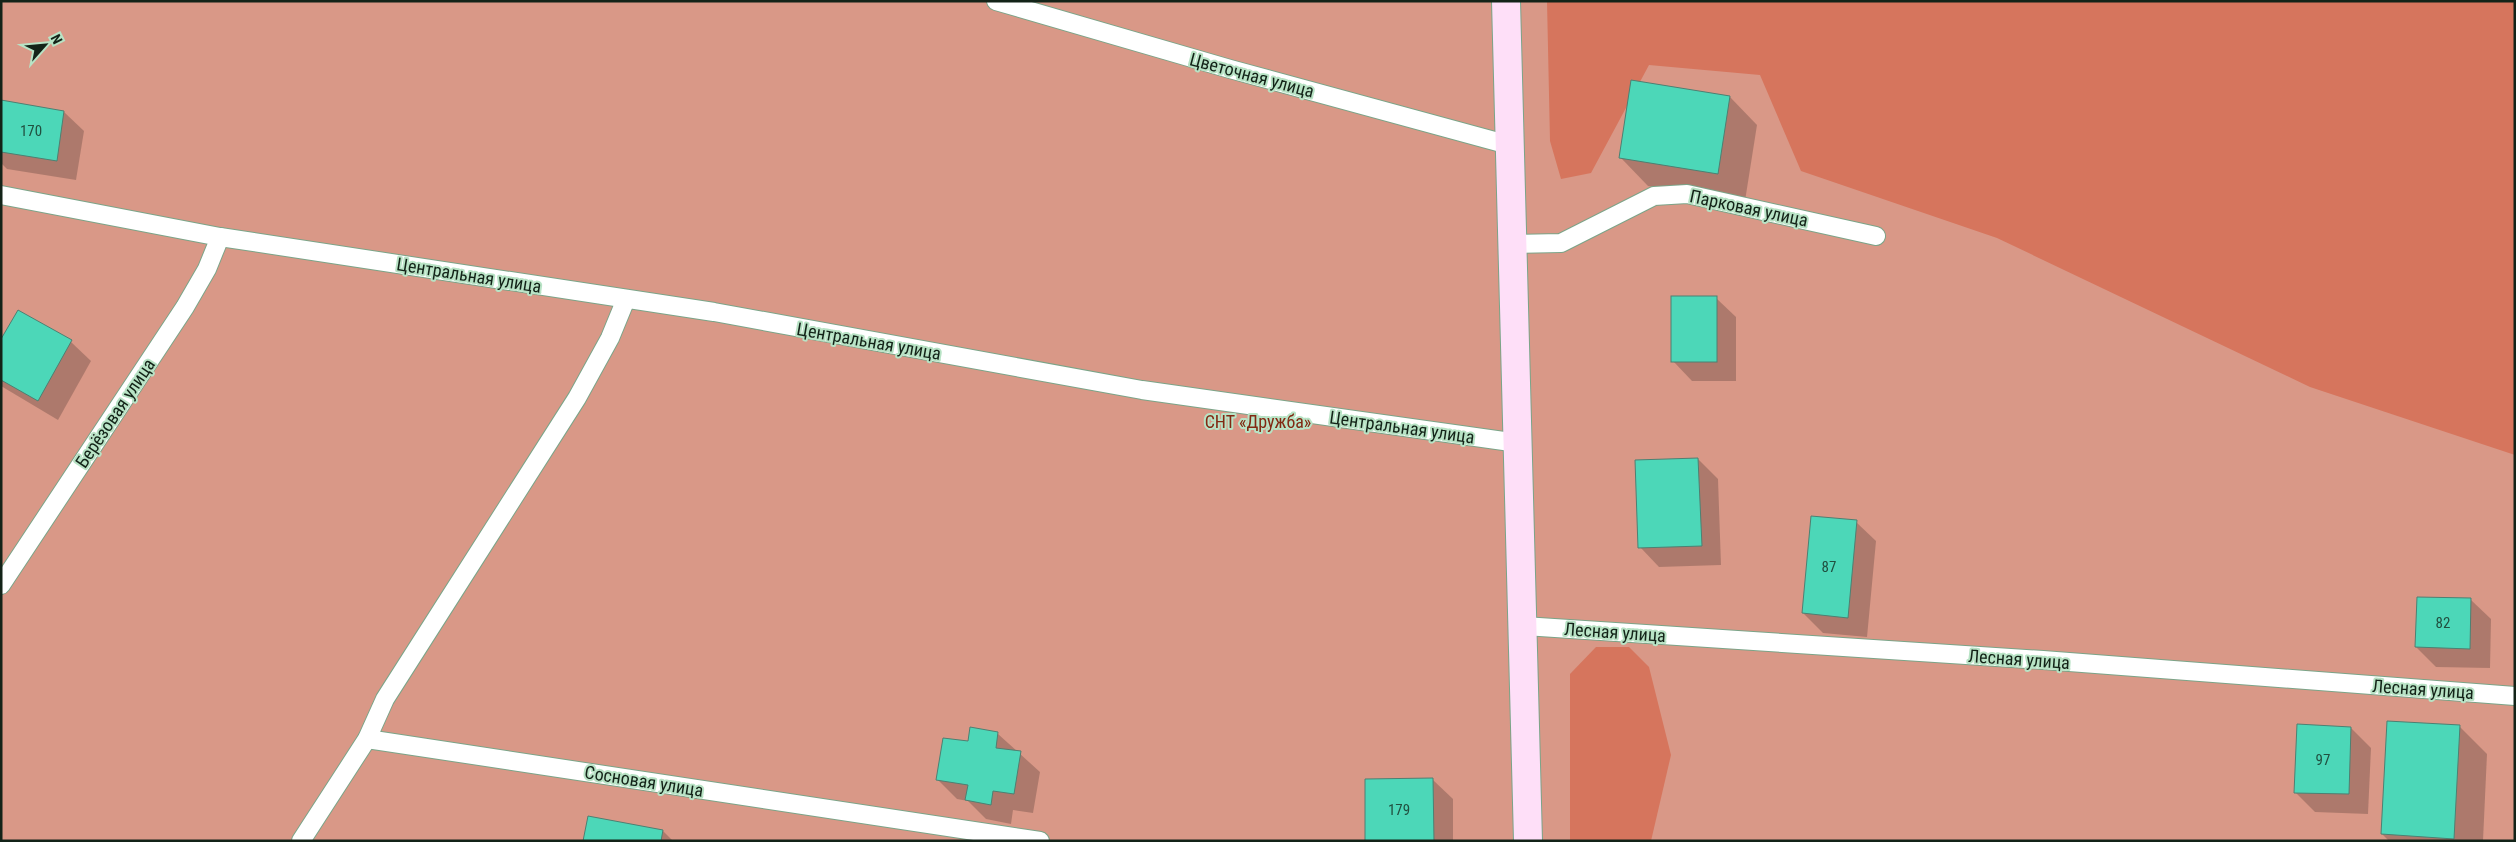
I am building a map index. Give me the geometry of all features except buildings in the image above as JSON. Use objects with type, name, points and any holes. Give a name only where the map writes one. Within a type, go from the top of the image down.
[{"type":"street","points":[[1506,1],[1528,841]]},
{"type":"lane","name":"Цветочная улица","points":[[996,1],[1230,70],[1509,145]]},
{"type":"lane","name":"Парковая улица","points":[[1512,244],[1561,243],[1654,196],[1687,194],[1876,236]]},
{"type":"lane","name":"Центральная улица","points":[[1,196],[220,237],[714,312],[1142,390],[1518,443]]},
{"type":"lane","name":"Берёзовая улица","points":[[1,585],[185,307],[207,269],[220,237]]},
{"type":"lane","points":[[301,841],[367,739],[385,699],[577,398],[610,338],[626,299]]},
{"type":"lane","name":"Лесная улица","points":[[1523,626],[2043,660],[2515,696]]},
{"type":"lane","name":"Сосновая улица","points":[[367,739],[1040,841]]},
{"type":"green space","name":"СНТ «Дружба»","points":[[1,1],[1850,1],[2515,321],[2515,841],[1,841]]},
{"type":"shaded area","points":[[1547,1],[2515,1],[2515,455],[2310,387],[1997,238],[1801,171],[1760,75],[1649,65],[1591,173],[1561,179],[1550,141]]},
{"type":"shaded area","points":[[1596,647],[1629,647],[1649,667],[1671,755],[1651,841],[1570,841],[1570,674]]}]
